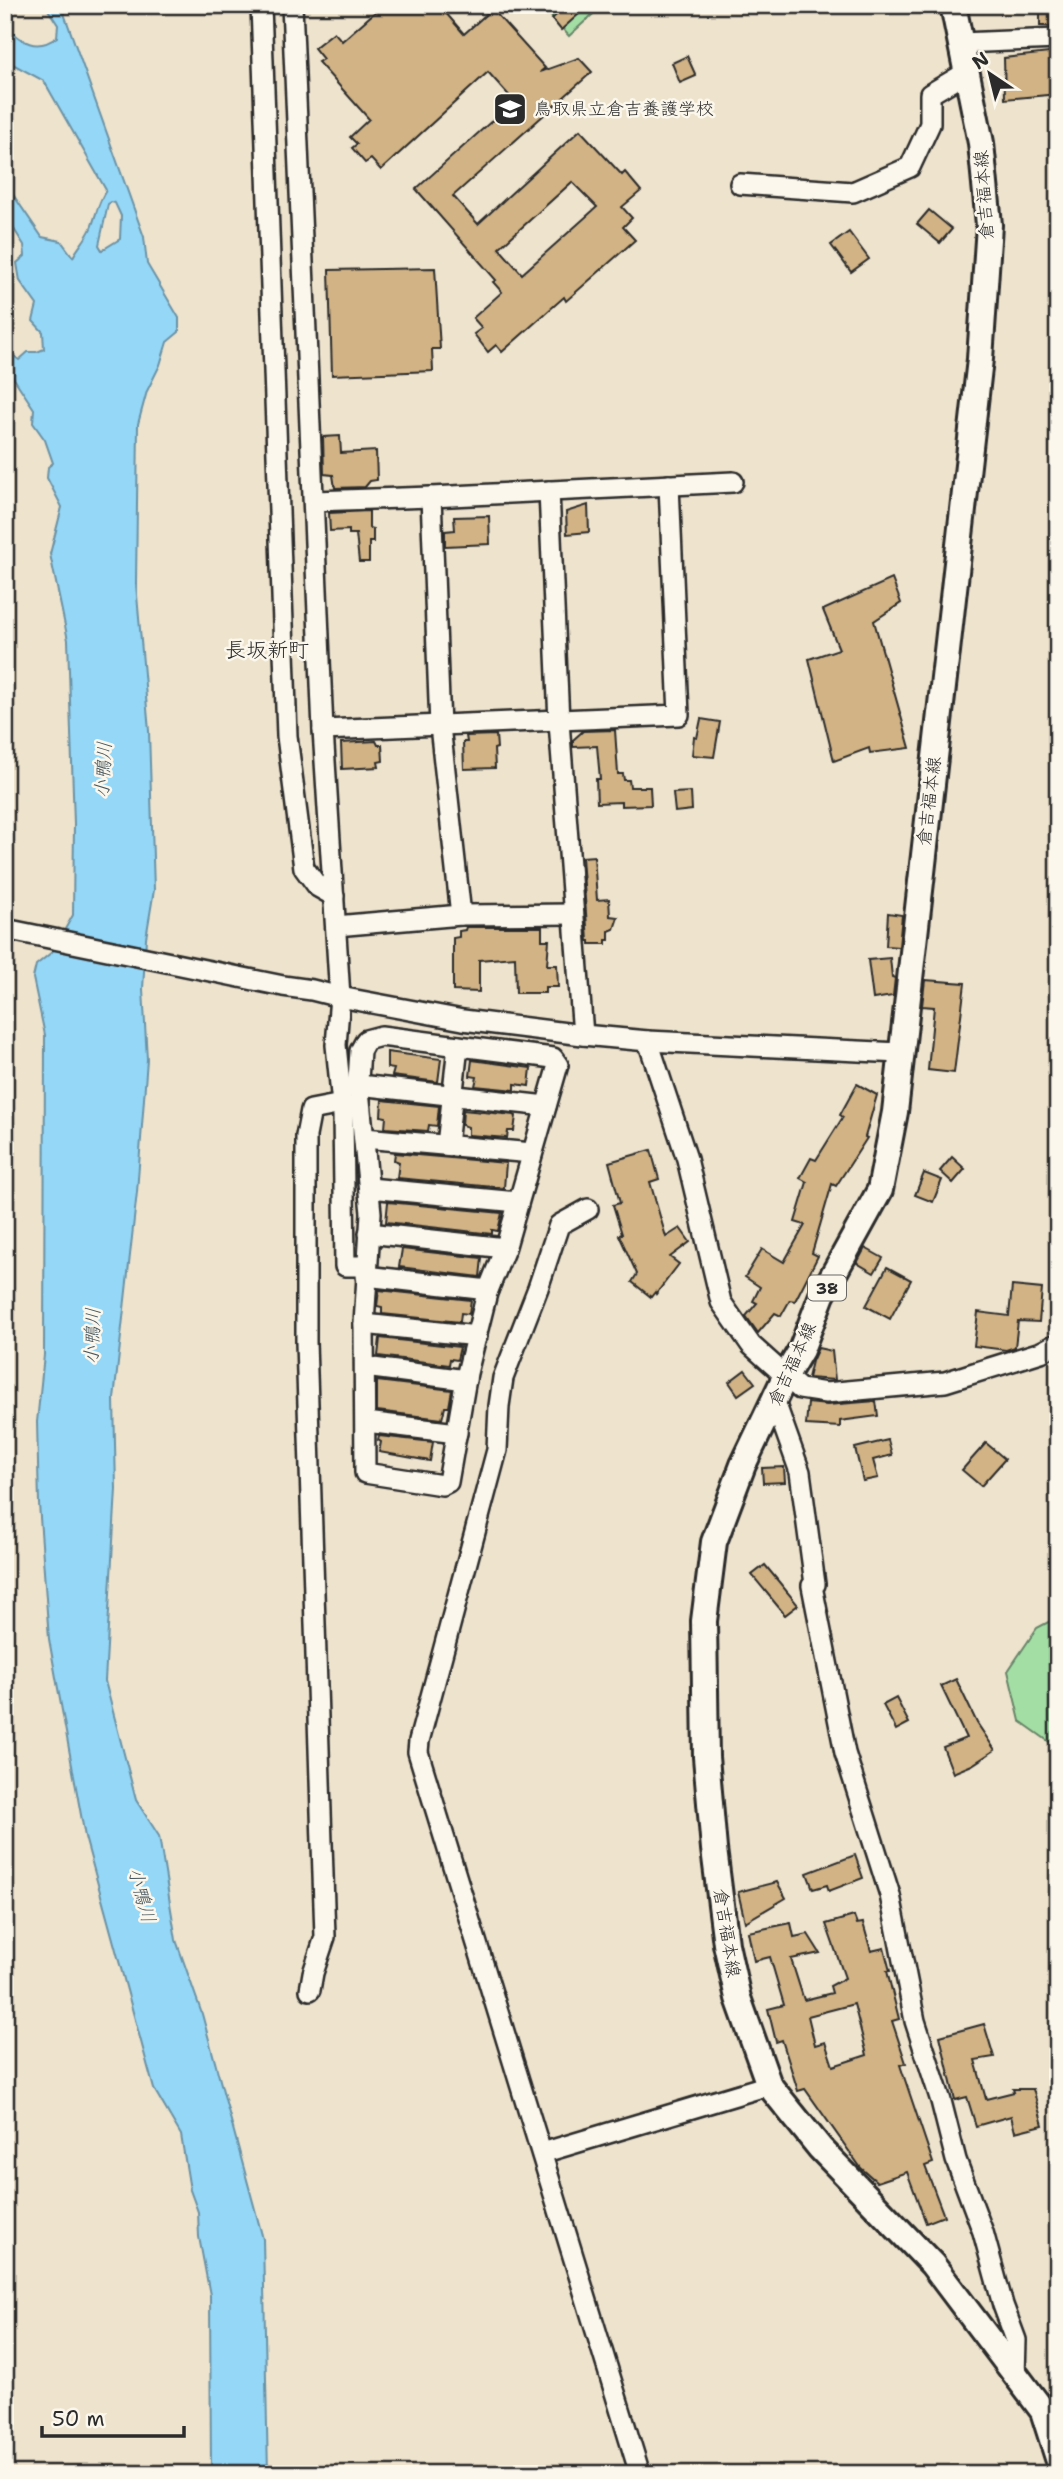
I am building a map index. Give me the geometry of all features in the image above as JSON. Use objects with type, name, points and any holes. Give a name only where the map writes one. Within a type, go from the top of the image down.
[{"type":"main road","name":"倉吉福本線","points":[[953,5],[981,143],[989,225],[980,359],[895,1112],[880,1190],[822,1295],[801,1350],[785,1377],[743,1465],[714,1542],[704,1620],[706,1757],[726,1944],[738,1998],[769,2085],[820,2148],[932,2264],[1043,2412],[1058,2458]]},
{"type":"street","points":[[261,5],[287,736],[304,868],[318,887],[334,896]]},
{"type":"street","points":[[292,5],[323,730],[340,997],[336,1045],[342,1104],[345,1266],[488,1290]]},
{"type":"street","points":[[961,43],[1058,39]]},
{"type":"street","points":[[740,184],[853,192],[910,167],[930,124],[930,94],[967,72]]},
{"type":"street","points":[[314,501],[733,482]]},
{"type":"street","points":[[323,730],[679,715],[669,485]]},
{"type":"street","points":[[549,491],[559,722],[583,1035]]},
{"type":"street","points":[[431,497],[440,726],[461,915]]},
{"type":"street","points":[[336,926],[461,915],[573,914]]},
{"type":"street","points":[[5,929],[463,1020],[648,1041],[900,1053]]},
{"type":"street","points":[[381,1036],[553,1058],[558,1065],[505,1248],[488,1290],[466,1380],[448,1482],[442,1485],[365,1473],[364,1324],[371,1213],[359,1085],[360,1051],[366,1040],[381,1036]]},
{"type":"street","points":[[648,1041],[687,1159],[721,1302],[751,1345],[800,1390],[827,1393],[945,1382],[1041,1352],[1058,1343]]},
{"type":"street","points":[[447,1145],[458,1046]]},
{"type":"street","points":[[359,1085],[546,1106]]},
{"type":"street","points":[[310,1990],[325,1937],[306,1342],[306,1136],[311,1110],[342,1104]]},
{"type":"street","points":[[364,1138],[532,1153]]},
{"type":"street","points":[[369,1188],[518,1202]]},
{"type":"street","points":[[588,1209],[559,1225],[503,1378],[497,1450],[418,1752],[640,2474]]},
{"type":"street","points":[[369,1233],[505,1248]]},
{"type":"street","points":[[364,1324],[477,1336]]},
{"type":"street","points":[[365,1367],[466,1380]]},
{"type":"street","points":[[775,1402],[800,1472],[815,1584],[812,1586],[845,1754],[890,1895],[915,2021],[941,2101],[956,2160],[983,2232],[1003,2305],[1017,2340],[1015,2376]]},
{"type":"street","points":[[366,1422],[457,1433]]},
{"type":"street","points":[[542,2153],[769,2085]]},
{"type":"green space","points":[[541,5],[603,5],[569,36]]},
{"type":"green space","points":[[1058,1617],[1058,1748],[1020,1721],[1008,1671],[1037,1628]]},
{"type":"water","name":"小鴨川","points":[[45,5],[61,5],[144,237],[147,264],[179,318],[179,332],[167,342],[160,365],[147,391],[138,424],[136,584],[149,731],[154,890],[146,938],[143,989],[147,1059],[137,1192],[114,1399],[116,1489],[105,1681],[136,1800],[159,1836],[176,1940],[202,2014],[263,2239],[268,2474],[211,2474],[210,2295],[199,2237],[198,2212],[190,2190],[181,2135],[154,2089],[85,1837],[49,1639],[39,1504],[37,1422],[44,1355],[45,1035],[33,978],[36,965],[52,952],[73,915],[74,824],[68,640],[50,554],[62,507],[47,478],[48,467],[53,463],[45,440],[33,423],[34,409],[5,365],[5,349],[19,360],[28,352],[44,349],[43,332],[33,321],[37,305],[20,281],[17,263],[25,256],[24,245],[5,215],[5,183],[42,237],[61,241],[73,257],[89,232],[106,190],[44,81],[5,60],[5,24],[23,40],[36,44],[50,42],[57,37],[58,25]],"holes":[[[115,203],[121,216],[120,239],[102,250],[99,245],[108,204]]]},
{"type":"building","points":[[383,5],[439,5],[464,34],[492,9],[545,68],[540,72],[579,58],[592,72],[453,196],[478,224],[580,130],[622,175],[625,172],[641,191],[622,207],[632,218],[623,227],[635,240],[566,301],[564,297],[502,352],[496,345],[488,352],[474,334],[482,328],[473,318],[502,292],[493,282],[496,280],[416,189],[514,101],[488,72],[381,170],[371,159],[365,163],[352,148],[357,144],[350,137],[369,119],[318,62],[323,59],[314,48],[334,32],[342,41]],"holes":[[[572,182],[597,207],[522,274],[499,248]]]},
{"type":"building","points":[[567,5],[589,5],[561,30],[552,19]]},
{"type":"building","points":[[1040,5],[1058,5],[1058,26],[1040,26]]},
{"type":"building","points":[[1058,52],[1058,94],[1005,99],[1004,58]]},
{"type":"building","points":[[687,56],[696,76],[680,83],[672,63]]},
{"type":"building","points":[[929,210],[952,229],[940,243],[917,224]]},
{"type":"building","points":[[849,232],[869,259],[851,272],[831,245]]},
{"type":"building","points":[[435,268],[440,349],[432,349],[433,371],[332,375],[329,270]]},
{"type":"building","points":[[340,436],[341,453],[376,451],[377,480],[370,481],[365,487],[335,488],[333,475],[324,474],[323,437]]},
{"type":"building","points":[[588,505],[589,532],[567,534],[566,512]]},
{"type":"building","points":[[369,511],[369,528],[373,529],[373,542],[369,542],[369,562],[359,562],[356,534],[349,534],[349,530],[330,531],[329,513]]},
{"type":"building","points":[[489,516],[490,544],[445,546],[445,531],[455,530],[454,517]]},
{"type":"building","points":[[892,579],[901,603],[874,621],[910,748],[870,753],[869,748],[834,761],[809,659],[839,649],[823,610]]},
{"type":"building","points":[[701,719],[720,722],[714,757],[692,755],[694,737],[697,738]]},
{"type":"building","points":[[615,730],[618,774],[623,774],[624,780],[629,780],[630,787],[650,787],[651,805],[621,806],[621,802],[597,803],[596,779],[600,779],[597,746],[573,747],[573,740],[583,731]]},
{"type":"building","points":[[496,735],[495,768],[464,769],[463,742],[467,742],[466,736]]},
{"type":"building","points":[[376,741],[378,745],[382,745],[383,761],[378,762],[379,767],[342,769],[341,743]]},
{"type":"building","points":[[691,792],[692,810],[675,812],[673,793]]},
{"type":"building","points":[[594,856],[597,900],[609,899],[610,916],[618,917],[614,929],[609,931],[606,944],[590,944],[588,941],[582,857]]},
{"type":"building","points":[[888,913],[902,915],[899,947],[886,946]]},
{"type":"building","points":[[466,927],[542,927],[542,940],[549,940],[547,965],[557,965],[558,987],[545,987],[545,993],[516,993],[515,957],[479,960],[479,992],[453,991],[453,938],[459,937],[459,931],[465,930]]},
{"type":"building","points":[[890,958],[892,977],[895,978],[893,996],[873,999],[868,960]]},
{"type":"building","points":[[925,980],[965,983],[954,1073],[928,1070],[934,1007],[922,1006]]},
{"type":"building","points":[[387,1052],[441,1059],[438,1082],[392,1076],[394,1069],[387,1068]]},
{"type":"building","points":[[472,1060],[531,1068],[529,1086],[515,1084],[515,1090],[475,1086],[477,1077],[470,1076]]},
{"type":"building","points":[[857,1084],[877,1095],[865,1137],[867,1138],[836,1186],[832,1184],[812,1253],[818,1256],[795,1301],[790,1300],[781,1316],[775,1313],[758,1333],[746,1316],[757,1303],[753,1301],[760,1287],[745,1277],[762,1249],[784,1262],[805,1225],[795,1222],[807,1182],[800,1178],[811,1158],[816,1160],[843,1117],[840,1115]]},
{"type":"building","points":[[382,1100],[439,1106],[437,1126],[429,1125],[428,1131],[385,1128],[386,1117],[381,1116]]},
{"type":"building","points":[[463,1110],[514,1115],[514,1131],[508,1131],[507,1138],[468,1135],[468,1127],[462,1125]]},
{"type":"building","points":[[651,1150],[659,1179],[650,1182],[666,1237],[680,1228],[690,1242],[670,1257],[679,1264],[651,1297],[632,1282],[637,1274],[619,1235],[622,1234],[613,1205],[620,1203],[609,1162]]},
{"type":"building","points":[[395,1153],[506,1163],[504,1188],[397,1178],[399,1162],[394,1160]]},
{"type":"building","points":[[952,1157],[965,1169],[953,1183],[940,1171]]},
{"type":"building","points":[[924,1173],[942,1180],[933,1202],[915,1195]]},
{"type":"building","points":[[388,1202],[502,1213],[498,1231],[492,1230],[492,1234],[386,1222]]},
{"type":"building","points":[[865,1248],[883,1258],[874,1273],[857,1263]]},
{"type":"building","points":[[402,1249],[482,1258],[480,1277],[399,1267]]},
{"type":"building","points":[[887,1267],[911,1280],[890,1319],[866,1306]]},
{"type":"building","points":[[1012,1286],[1042,1289],[1039,1322],[1018,1321],[1015,1347],[1006,1350],[974,1346],[978,1312],[1009,1316]]},
{"type":"building","points":[[379,1290],[471,1300],[469,1314],[461,1313],[460,1322],[382,1314],[382,1307],[377,1306]]},
{"type":"building","points":[[380,1338],[460,1347],[457,1360],[450,1359],[449,1365],[378,1356]]},
{"type":"building","points":[[818,1348],[832,1351],[835,1380],[808,1378]]},
{"type":"building","points":[[745,1370],[755,1383],[738,1395],[729,1382]]},
{"type":"building","points":[[377,1381],[452,1390],[449,1407],[445,1407],[442,1419],[377,1411]]},
{"type":"building","points":[[876,1401],[878,1416],[840,1421],[840,1427],[806,1425],[808,1403],[827,1405]]},
{"type":"building","points":[[379,1436],[433,1442],[430,1461],[379,1452]]},
{"type":"building","points":[[888,1440],[892,1455],[873,1460],[878,1478],[863,1481],[855,1448]]},
{"type":"building","points":[[986,1443],[1005,1459],[981,1486],[962,1470]]},
{"type":"building","points":[[784,1467],[785,1482],[763,1483],[762,1468]]},
{"type":"building","points":[[765,1565],[798,1605],[785,1615],[752,1575]]},
{"type":"building","points":[[956,1679],[977,1723],[995,1750],[972,1765],[953,1773],[943,1747],[966,1738],[941,1686]]},
{"type":"building","points":[[896,1698],[909,1723],[896,1730],[883,1705]]},
{"type":"building","points":[[855,1855],[863,1878],[829,1891],[827,1885],[813,1889],[807,1873]]},
{"type":"building","points":[[777,1882],[786,1898],[745,1922],[738,1892]]},
{"type":"building","points":[[854,1916],[857,1924],[863,1923],[871,1951],[884,1948],[899,2019],[892,2021],[906,2063],[900,2065],[933,2163],[925,2166],[944,2216],[926,2223],[907,2172],[877,2182],[861,2168],[805,2089],[798,2091],[782,2040],[776,2042],[768,2009],[784,2005],[770,1957],[754,1961],[748,1932],[791,1923],[794,1937],[808,1934],[820,1953],[791,1959],[804,2000],[832,1993],[830,1986],[845,1978],[826,1924]],"holes":[[[854,2004],[867,2055],[833,2066],[825,2042],[815,2045],[808,2016]]]},
{"type":"building","points":[[984,2024],[994,2057],[975,2060],[986,2099],[1014,2092],[1013,2089],[1033,2089],[1043,2125],[1015,2132],[1011,2116],[976,2126],[967,2097],[955,2100],[940,2036]]},
{"type":"place","name":"鳥取県立倉吉養護学校","points":[[510,109]]},
{"type":"district","name":"長坂新町","points":[[267,650]]}]
